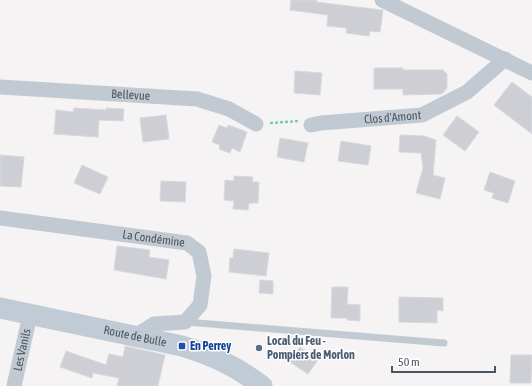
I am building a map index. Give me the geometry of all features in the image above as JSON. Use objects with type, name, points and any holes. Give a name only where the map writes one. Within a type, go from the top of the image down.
[{"type":"street","points":[[382,0],[532,73]]},
{"type":"street","name":"Clos d'Amont","points":[[311,125],[422,115],[467,92],[505,59]]},
{"type":"street","name":"Bellevue","points":[[0,87],[197,99],[229,109],[256,124]]},
{"type":"street","name":"La Condémine","points":[[0,218],[187,243],[199,252],[204,276],[200,305],[185,322]]},
{"type":"street","name":"Route de Bulle","points":[[0,308],[182,346],[206,353],[228,363],[262,386]]},
{"type":"street","name":"Les Vanils","points":[[14,386],[30,315]]},
{"type":"street","points":[[135,336],[154,324],[185,322]]},
{"type":"lane","points":[[185,322],[444,343]]},
{"type":"path","points":[[256,124],[308,120],[311,125]]},
{"type":"building","points":[[291,0],[317,0],[316,2],[383,10],[380,32],[370,31],[369,36],[346,33],[347,28],[327,26],[328,15],[290,10]]},
{"type":"building","points":[[374,68],[443,70],[447,74],[447,88],[442,94],[403,95],[403,89],[374,89]]},
{"type":"building","points":[[295,71],[322,73],[320,95],[294,93]]},
{"type":"building","points":[[512,82],[532,97],[532,134],[494,105]]},
{"type":"building","points":[[74,108],[106,110],[106,108],[124,109],[123,121],[99,120],[98,137],[54,134],[56,110],[73,112]]},
{"type":"building","points":[[166,115],[169,139],[143,142],[140,118]]},
{"type":"building","points":[[457,116],[479,132],[465,151],[443,135]]},
{"type":"building","points":[[219,125],[227,128],[228,125],[247,132],[240,152],[232,148],[230,153],[219,149],[220,145],[212,142]]},
{"type":"building","points":[[400,135],[424,136],[436,140],[433,175],[445,178],[440,199],[416,193],[423,168],[421,153],[399,152]]},
{"type":"building","points":[[280,138],[308,143],[304,162],[277,157]]},
{"type":"building","points":[[341,141],[371,146],[368,165],[338,161]]},
{"type":"building","points":[[0,155],[24,157],[21,187],[0,186]]},
{"type":"building","points":[[82,165],[108,177],[100,194],[74,183]]},
{"type":"building","points":[[490,172],[515,181],[508,203],[492,198],[494,193],[484,190]]},
{"type":"building","points":[[234,176],[253,177],[252,182],[259,182],[258,203],[249,203],[248,210],[233,209],[234,201],[224,200],[225,180],[234,181]]},
{"type":"building","points":[[161,181],[186,182],[185,202],[160,201]]},
{"type":"building","points":[[117,246],[150,250],[149,257],[169,260],[166,279],[114,270]]},
{"type":"building","points":[[234,249],[269,253],[266,276],[229,272],[230,258],[233,258]]},
{"type":"building","points":[[260,280],[273,281],[273,294],[259,293]]},
{"type":"building","points":[[332,287],[348,287],[347,304],[360,305],[360,321],[347,320],[347,318],[331,318]]},
{"type":"building","points":[[399,297],[443,298],[443,311],[437,310],[437,323],[399,322]]},
{"type":"building","points":[[125,346],[165,355],[158,386],[117,386],[119,378],[93,373],[92,378],[60,367],[66,351],[106,365],[109,354],[123,357]]},
{"type":"building","points":[[300,347],[318,360],[308,374],[287,360],[293,351],[296,353]]},
{"type":"building","points":[[511,355],[532,355],[531,383],[510,383]]},
{"type":"place","name":"En Perrey","points":[[182,346]]},
{"type":"place","name":"Local du Feu - Pompiers de Morlon","points":[[259,348]]}]
